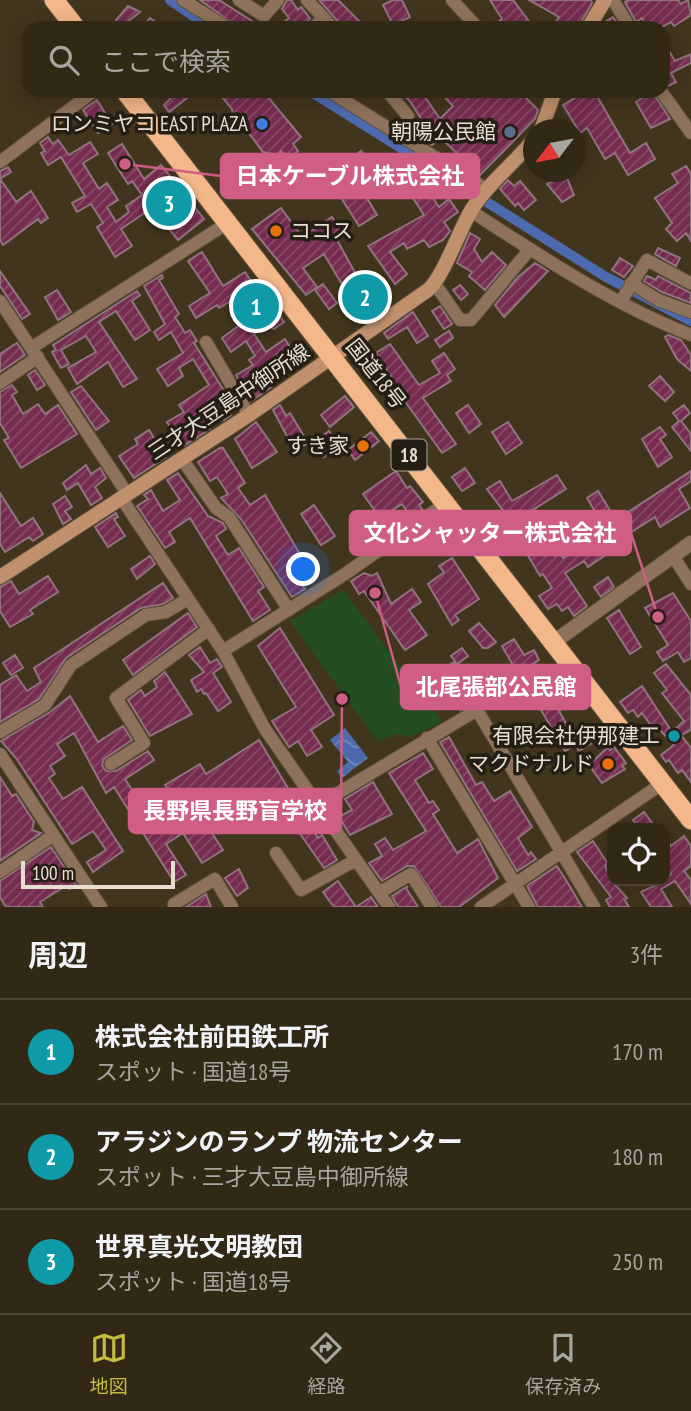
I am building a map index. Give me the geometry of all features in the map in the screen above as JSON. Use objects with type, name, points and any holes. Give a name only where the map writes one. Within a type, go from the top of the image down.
[{"type":"highway","points":[[54,0],[70,21]]},
{"type":"highway","name":"国道18号","points":[[130,98],[691,820]]},
{"type":"main road","points":[[592,21],[605,0]]},
{"type":"main road","points":[[545,119],[552,98]]},
{"type":"main road","name":"三才大豆島中御所線","points":[[0,577],[248,415],[435,284],[471,211],[486,189],[523,150]]},
{"type":"street","points":[[183,0],[217,21]]},
{"type":"street","points":[[239,0],[264,16],[278,0]]},
{"type":"street","points":[[307,0],[327,21]]},
{"type":"street","points":[[452,0],[472,21]]},
{"type":"street","points":[[613,0],[626,21]]},
{"type":"street","points":[[320,21],[324,18]]},
{"type":"street","points":[[0,162],[85,98]]},
{"type":"street","points":[[340,98],[486,189]]},
{"type":"street","points":[[393,98],[408,116]]},
{"type":"street","points":[[666,98],[691,132]]},
{"type":"street","points":[[471,211],[530,249],[691,335]]},
{"type":"street","points":[[0,383],[35,352],[226,224]]},
{"type":"street","points":[[435,284],[460,320],[471,320],[530,249]]},
{"type":"street","points":[[622,299],[647,260],[690,283]]},
{"type":"street","points":[[631,284],[658,300],[691,312]]},
{"type":"street","points":[[0,301],[35,352],[223,651],[265,729],[389,907]]},
{"type":"street","points":[[206,342],[248,415]]},
{"type":"street","points":[[182,459],[216,508],[229,517],[289,610]]},
{"type":"street","points":[[223,651],[289,610],[446,503]]},
{"type":"street","points":[[554,642],[691,543]]},
{"type":"street","points":[[673,556],[691,584]]},
{"type":"street","points":[[0,732],[46,705],[71,665],[99,645],[146,615],[166,612],[188,599]]},
{"type":"street","points":[[111,764],[144,743],[116,698],[209,629]]},
{"type":"street","points":[[318,805],[477,710],[594,907]]},
{"type":"street","points":[[427,738],[529,907]]},
{"type":"street","points":[[0,754],[101,907]]},
{"type":"street","points":[[481,907],[663,783]]},
{"type":"street","points":[[0,872],[52,836]]},
{"type":"street","points":[[276,852],[301,890],[356,860]]},
{"type":"street","points":[[379,893],[411,874],[432,907]]},
{"type":"street","points":[[176,907],[174,904],[215,879],[232,907]]},
{"type":"green space","points":[[343,590],[442,722],[409,737],[397,734],[378,742],[290,621]]},
{"type":"water","points":[[345,728],[368,758],[342,778],[337,771],[348,762],[330,740]]},
{"type":"building","points":[[200,0],[219,0],[252,21],[229,21]]},
{"type":"building","points":[[287,0],[291,0],[298,10],[301,7],[310,18],[308,21],[285,21],[289,18],[282,9]]},
{"type":"building","points":[[319,0],[338,0],[359,21],[337,21]]},
{"type":"building","points":[[393,0],[402,0],[410,17],[402,21],[391,21],[383,5]]},
{"type":"building","points":[[490,0],[513,0],[529,21],[499,21],[502,19]]},
{"type":"building","points":[[529,0],[591,0],[592,3],[582,21],[556,21],[559,17]]},
{"type":"building","points":[[678,0],[681,4],[688,0],[691,15],[674,26],[670,21],[644,21],[642,18],[635,21],[625,2]]},
{"type":"building","points":[[128,6],[140,12],[129,21],[116,20]]},
{"type":"building","points":[[670,53],[675,61],[691,54],[691,63],[671,73],[676,82],[670,85]]},
{"type":"building","points":[[171,98],[187,98],[169,112],[164,105]]},
{"type":"building","name":"ロンミヤコ EAST PLAZA","points":[[223,98],[269,98],[301,137],[293,144],[298,151],[288,159],[281,151],[277,155],[263,152],[248,132],[234,126],[232,109]]},
{"type":"building","points":[[407,98],[426,98],[440,119],[453,106],[446,98],[526,98],[538,110],[535,119],[523,119],[523,131],[480,175],[464,165],[460,161],[463,159],[441,138],[432,145],[418,136],[414,131],[424,123]]},
{"type":"building","points":[[574,98],[598,98],[630,153],[646,143],[655,159],[628,175],[615,153],[605,159],[586,129],[586,119],[572,119],[563,105]]},
{"type":"building","points":[[642,98],[656,98],[670,119],[651,128],[636,102]]},
{"type":"building","points":[[97,100],[112,124],[98,133],[83,110]]},
{"type":"building","points":[[48,137],[53,144],[58,140],[69,155],[90,142],[98,154],[83,163],[99,189],[107,183],[118,200],[107,207],[116,222],[129,212],[126,206],[142,195],[132,181],[128,184],[108,153],[122,144],[144,179],[161,165],[204,219],[178,240],[152,208],[121,229],[132,246],[115,257],[97,227],[103,223],[91,204],[77,212],[72,203],[85,196],[61,157],[48,165],[41,153],[45,151],[40,143]]},
{"type":"building","points":[[361,151],[381,174],[366,183],[349,159]]},
{"type":"building","points":[[336,164],[353,193],[361,188],[377,215],[359,226],[324,171]]},
{"type":"building","points":[[686,166],[691,174],[691,241],[686,233],[677,241],[666,229],[672,223],[655,198],[678,183],[672,174]]},
{"type":"building","points":[[8,167],[11,172],[0,179],[0,171]]},
{"type":"building","points":[[0,179],[16,202],[31,191],[48,218],[41,223],[38,219],[3,245],[0,240]]},
{"type":"building","points":[[508,180],[514,186],[520,181],[536,200],[524,210],[518,203],[515,206],[500,189]]},
{"type":"building","points":[[569,182],[574,195],[562,202],[547,184]]},
{"type":"building","points":[[423,183],[439,207],[449,199],[458,212],[444,222],[450,231],[443,240],[429,247],[424,240],[407,249],[404,243],[390,252],[407,274],[395,284],[368,246],[424,215],[409,192]]},
{"type":"building","points":[[281,208],[302,237],[332,217],[344,236],[337,240],[363,287],[372,281],[383,298],[359,313],[324,254],[303,268],[317,287],[306,295],[252,229]]},
{"type":"building","points":[[470,233],[480,239],[474,249],[482,262],[492,252],[506,265],[485,290],[469,276],[472,272],[457,263]]},
{"type":"building","points":[[658,248],[680,258],[676,266],[655,254]]},
{"type":"building","points":[[202,252],[223,286],[245,272],[265,302],[268,300],[284,322],[274,329],[268,325],[254,334],[266,352],[285,339],[297,359],[291,364],[294,368],[285,374],[280,367],[267,375],[273,386],[251,401],[236,375],[253,365],[249,360],[255,356],[246,341],[231,352],[222,338],[249,318],[236,298],[219,308],[217,305],[196,318],[189,306],[210,293],[188,261]]},
{"type":"building","points":[[620,258],[633,266],[624,277],[612,270]]},
{"type":"building","points":[[535,263],[548,271],[504,317],[495,305],[518,277]]},
{"type":"building","points":[[0,271],[30,314],[22,319],[0,286]]},
{"type":"building","points":[[162,275],[163,278],[159,280],[179,314],[175,317],[185,333],[190,330],[197,341],[194,343],[233,405],[227,408],[231,415],[224,420],[220,415],[207,423],[210,429],[182,447],[167,422],[184,412],[179,405],[209,385],[193,359],[179,368],[183,376],[168,386],[157,369],[183,353],[171,332],[159,340],[154,332],[165,324],[144,286]]},
{"type":"building","points":[[647,276],[656,280],[658,276],[691,293],[691,303],[662,292],[644,281]]},
{"type":"building","points":[[323,284],[337,303],[329,309],[315,290]]},
{"type":"building","points":[[460,285],[468,294],[461,300],[453,290]]},
{"type":"building","points":[[57,290],[71,312],[58,320],[45,297]]},
{"type":"building","points":[[137,291],[140,295],[132,301],[150,330],[135,340],[116,311],[99,322],[137,379],[123,387],[108,362],[77,384],[68,368],[96,352],[86,336],[61,350],[69,364],[61,368],[52,352],[56,350],[53,345]]},
{"type":"building","points":[[440,306],[452,324],[444,329],[432,311]]},
{"type":"building","points":[[413,312],[428,336],[417,343],[407,327],[388,339],[384,333]]},
{"type":"building","points":[[449,331],[453,338],[440,347],[435,340]]},
{"type":"building","points":[[668,335],[681,340],[691,355],[691,371],[677,359],[665,337]]},
{"type":"building","points":[[17,343],[25,355],[0,372],[0,354]]},
{"type":"building","points":[[390,344],[419,385],[440,373],[432,361],[444,353],[455,369],[447,375],[451,381],[423,398],[456,444],[442,453],[404,400],[396,407],[380,387],[392,378],[376,353]]},
{"type":"building","points":[[35,370],[45,385],[37,390],[28,375]]},
{"type":"building","points":[[660,376],[674,392],[665,401],[649,386]]},
{"type":"building","points":[[12,385],[17,392],[12,395],[23,414],[38,404],[45,414],[58,405],[77,434],[21,468],[4,440],[9,438],[0,423],[0,392]]},
{"type":"building","points":[[81,386],[109,421],[96,430],[71,392]]},
{"type":"building","points":[[345,396],[354,407],[330,427],[321,415]]},
{"type":"building","points":[[280,405],[286,416],[290,413],[308,443],[295,451],[273,410]]},
{"type":"building","points":[[468,405],[481,424],[469,433],[456,413]]},
{"type":"building","points":[[684,405],[690,413],[681,421],[691,434],[691,451],[672,427],[679,421],[673,413]]},
{"type":"building","points":[[256,422],[277,452],[252,468],[235,439]]},
{"type":"building","points":[[508,422],[522,443],[506,454],[492,432]]},
{"type":"building","points":[[660,427],[666,435],[660,439],[672,457],[658,467],[642,439]]},
{"type":"building","points":[[149,430],[166,457],[134,478],[119,456],[138,444],[135,439]]},
{"type":"building","points":[[329,431],[339,446],[324,457],[314,442]]},
{"type":"building","name":"すき家","points":[[371,432],[379,441],[355,460],[348,450]]},
{"type":"building","points":[[223,448],[245,483],[238,488],[250,505],[265,495],[307,566],[295,574],[305,589],[292,597],[241,519],[221,498],[228,494],[217,477],[210,481],[198,462]]},
{"type":"building","points":[[86,465],[91,474],[100,468],[106,478],[95,487],[102,498],[91,505],[78,483],[67,490],[63,483]]},
{"type":"building","points":[[465,468],[475,483],[462,491],[452,477]]},
{"type":"building","points":[[396,471],[407,488],[410,486],[423,502],[419,505],[422,509],[411,517],[402,504],[380,518],[363,494]]},
{"type":"building","points":[[691,471],[691,481],[679,489],[690,508],[660,527],[655,517],[608,547],[602,553],[604,556],[588,567],[584,561],[565,573],[587,606],[574,616],[568,607],[562,611],[557,604],[548,609],[539,596],[552,588],[543,574],[540,576],[520,542],[517,544],[510,532],[516,528],[487,489],[500,481],[512,501],[557,475],[566,489],[520,518],[529,531],[536,527],[555,556],[560,553],[563,558],[611,527],[602,512],[597,515],[587,498],[598,491],[616,520]]},
{"type":"building","points":[[178,473],[208,516],[223,523],[226,529],[216,536],[228,555],[239,548],[264,587],[258,591],[270,610],[253,621],[190,518],[169,532],[175,542],[165,548],[137,506],[148,499],[144,495],[151,490],[163,511],[180,500],[167,480]]},
{"type":"building","points":[[0,493],[21,526],[33,518],[43,534],[33,541],[29,537],[5,552],[0,544]]},
{"type":"building","points":[[65,496],[72,507],[65,511],[71,519],[63,524],[53,504]]},
{"type":"building","points":[[314,505],[335,536],[321,545],[301,514]]},
{"type":"building","points":[[116,513],[118,517],[114,519],[125,536],[108,547],[95,527]]},
{"type":"building","points":[[150,556],[155,564],[137,579],[131,569]]},
{"type":"building","points":[[452,558],[479,599],[455,615],[459,620],[452,625],[428,584],[444,572],[439,566]]},
{"type":"building","points":[[364,573],[372,576],[377,573],[391,604],[412,589],[421,602],[409,610],[427,635],[405,650],[364,591],[359,594],[351,581]]},
{"type":"building","points":[[48,576],[58,592],[30,610],[33,614],[10,627],[0,611],[0,587],[11,581],[19,594]]},
{"type":"building","points":[[608,577],[614,587],[601,597],[594,587]]},
{"type":"building","points":[[163,583],[173,598],[163,604],[141,608],[66,658],[39,699],[0,722],[0,685],[16,675],[27,691],[41,682],[34,668]]},
{"type":"building","points":[[673,593],[691,621],[691,658],[684,662],[678,652],[663,661],[657,652],[668,645],[645,608]]},
{"type":"building","points":[[619,610],[641,647],[630,654],[607,618]]},
{"type":"building","points":[[188,613],[197,627],[133,675],[123,660]]},
{"type":"building","points":[[479,623],[496,642],[488,648],[483,648],[469,631]]},
{"type":"building","points":[[280,628],[334,715],[311,730],[322,747],[307,756],[298,741],[289,747],[272,721],[296,707],[258,646]]},
{"type":"building","points":[[514,639],[524,655],[534,650],[539,660],[518,674],[502,646]]},
{"type":"building","points":[[200,647],[210,663],[217,659],[222,667],[213,673],[231,702],[218,711],[206,693],[201,689],[197,692],[191,680],[204,672],[189,655]]},
{"type":"building","points":[[462,648],[468,656],[457,664],[451,656]]},
{"type":"building","points":[[15,655],[23,668],[11,675],[3,663]]},
{"type":"building","points":[[454,662],[479,698],[460,710],[447,688],[434,698],[420,678],[430,671],[434,676]]},
{"type":"building","points":[[666,664],[691,695],[691,730],[681,735],[691,748],[691,782],[682,770],[678,773],[669,760],[666,762],[661,755],[674,745],[658,728],[655,731],[642,713],[638,717],[633,710],[628,713],[620,702],[642,686],[672,732],[684,721],[662,693],[667,690],[654,673]]},
{"type":"building","points":[[550,669],[572,703],[559,711],[573,736],[585,729],[589,736],[587,737],[591,744],[579,751],[575,745],[565,751],[541,710],[528,696],[542,685],[537,679]]},
{"type":"building","points":[[165,672],[192,714],[150,736],[128,700],[141,690],[145,696],[157,687],[154,681]]},
{"type":"building","points":[[70,696],[98,742],[123,726],[132,740],[104,759],[102,765],[106,771],[116,771],[148,751],[154,760],[125,779],[149,817],[168,805],[163,797],[170,792],[165,785],[200,764],[206,774],[259,740],[318,838],[322,835],[337,860],[324,868],[271,792],[210,830],[223,850],[202,863],[183,833],[166,844],[186,875],[174,882],[114,787],[106,793],[74,733],[57,744],[65,756],[50,766],[55,774],[49,778],[63,799],[82,787],[123,851],[93,872],[87,862],[106,850],[93,831],[72,844],[16,758],[1,741],[50,712]]},
{"type":"building","points":[[449,737],[476,785],[482,782],[494,801],[510,791],[532,827],[518,838],[528,855],[531,852],[536,859],[517,871],[440,742]]},
{"type":"building","name":"マクドナルド","points":[[608,747],[610,750],[614,747],[626,763],[622,766],[625,769],[602,783],[589,765]]},
{"type":"building","points":[[423,753],[433,769],[415,780],[429,803],[433,801],[439,810],[433,814],[457,853],[478,839],[498,878],[459,907],[441,907],[414,866],[407,866],[382,881],[369,863],[382,856],[375,844],[385,838],[393,850],[426,831],[389,773]]},
{"type":"building","points":[[0,777],[12,796],[16,794],[34,822],[32,830],[41,833],[0,861]]},
{"type":"building","points":[[373,782],[392,814],[350,835],[339,817],[352,810],[345,799]]},
{"type":"building","points":[[644,812],[652,823],[635,823],[633,820]]},
{"type":"building","points":[[684,836],[691,846],[691,866],[684,871],[691,880],[691,904],[675,881],[670,884],[671,846]]},
{"type":"building","points":[[593,841],[607,862],[607,886],[616,886],[627,898],[624,899],[629,907],[610,907],[606,900],[611,897],[577,852]]},
{"type":"building","points":[[51,847],[76,885],[70,889],[64,887],[40,902],[43,907],[6,907],[0,897],[0,881]]},
{"type":"building","points":[[557,866],[582,907],[538,907],[527,886]]},
{"type":"building","points":[[239,869],[248,888],[237,896],[225,878]]},
{"type":"building","points":[[338,881],[356,907],[334,907],[323,892]]},
{"type":"building","points":[[408,886],[406,888],[418,907],[398,907],[392,896]]},
{"type":"building","points":[[654,886],[666,886],[661,889],[672,907],[651,907],[641,892]]},
{"type":"building","points":[[206,894],[211,907],[186,907]]},
{"type":"building","points":[[371,897],[378,907],[356,907]]},
{"type":"waterway","points":[[170,0],[201,21]]},
{"type":"waterway","points":[[321,98],[606,277],[691,321]]},
{"type":"place","name":"ロンミヤコ EAST PLAZA","points":[[262,124]]},
{"type":"place","name":"朝陽公民館","points":[[510,132]]},
{"type":"place","name":"日本ケーブル株式会社","points":[[125,164]]},
{"type":"place","name":"世界真光文明教団","points":[[169,203]]},
{"type":"place","name":"ココス","points":[[276,231]]},
{"type":"place","name":"アラジンのランプ 物流センター","points":[[365,297]]},
{"type":"place","name":"株式会社前田鉄工所","points":[[256,306]]},
{"type":"place","name":"すき家","points":[[363,446]]},
{"type":"place","name":"北尾張部公民館","points":[[375,593]]},
{"type":"place","name":"文化シャッター株式会社","points":[[658,617]]},
{"type":"place","name":"長野県長野盲学校","points":[[342,699]]},
{"type":"place","name":"有限会社伊那建工","points":[[674,736]]},
{"type":"place","name":"マクドナルド","points":[[608,764]]}]
